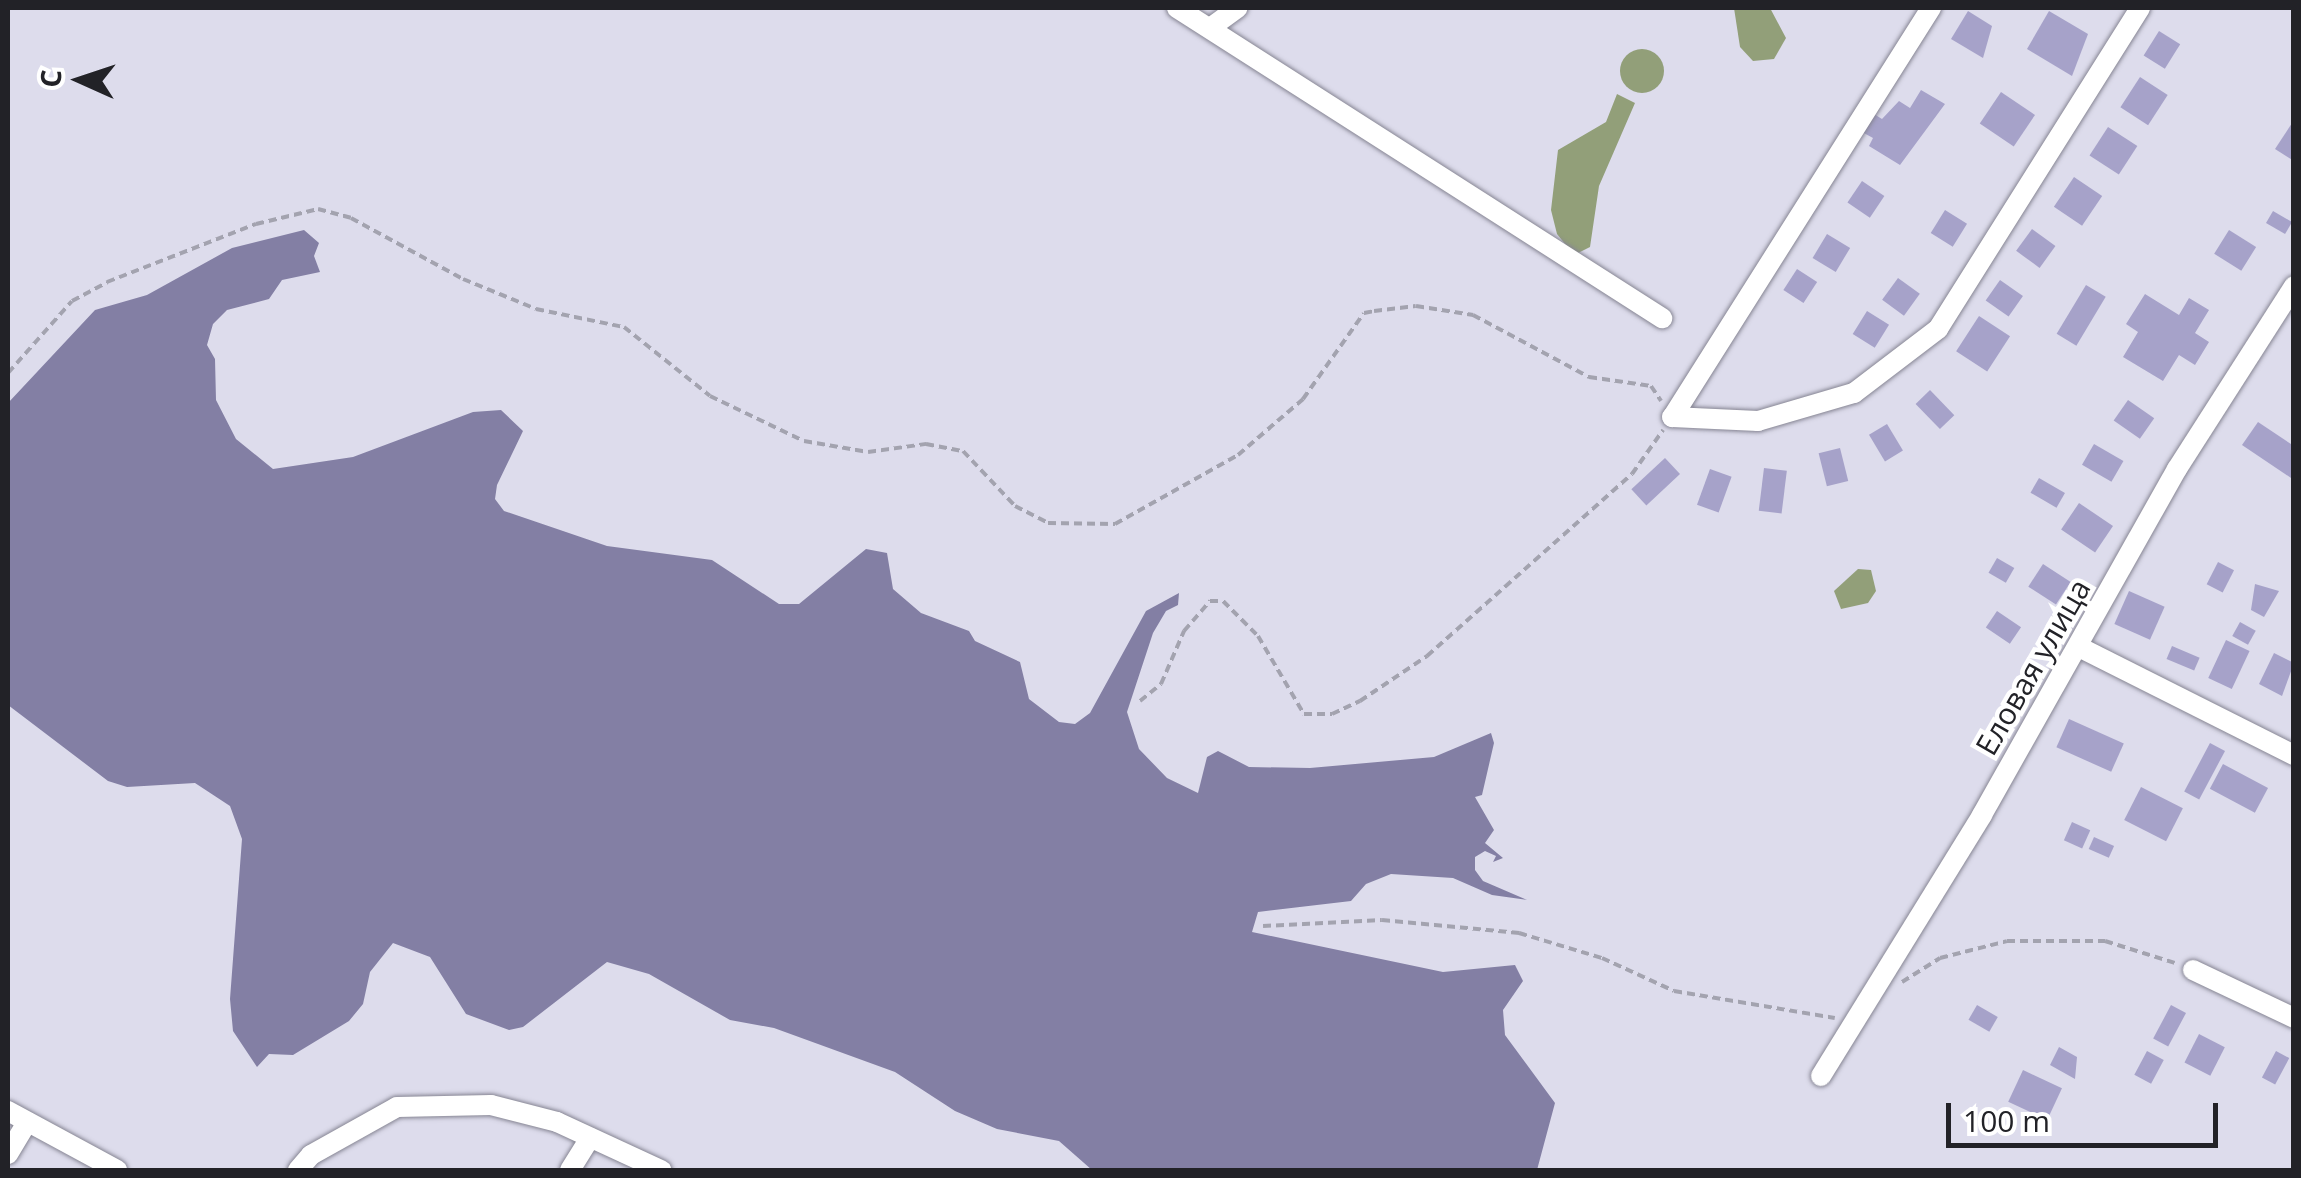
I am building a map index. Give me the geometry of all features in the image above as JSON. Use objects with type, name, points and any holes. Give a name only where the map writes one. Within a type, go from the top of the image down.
[{"type":"street","points":[[1177,8],[1662,318]]},
{"type":"street","points":[[1210,28],[1238,8]]},
{"type":"street","points":[[1931,8],[1672,416],[1758,421],[1854,393],[1938,329],[2140,8]]},
{"type":"street","name":"Еловая улица","points":[[1821,1076],[2079,647],[2176,469],[2294,286]]},
{"type":"street","points":[[2079,647],[2294,755]]},
{"type":"street","points":[[2193,970],[2294,1018]]},
{"type":"street","points":[[298,1170],[311,1155],[397,1107],[490,1105],[590,1138],[661,1170]]},
{"type":"street","points":[[8,1111],[116,1170]]},
{"type":"street","points":[[8,1154],[27,1122]]},
{"type":"street","points":[[570,1170],[590,1138]]},
{"type":"path","points":[[8,373],[72,302],[107,282],[256,224],[318,210],[351,218],[463,279],[536,309],[624,327],[710,396],[804,442],[868,452],[926,444],[962,450],[1014,506],[1048,523],[1115,524],[1238,455],[1303,399],[1364,313],[1374,311],[1416,306],[1473,315],[1589,377],[1652,386],[1672,416],[1632,474],[1427,656],[1360,701],[1332,714],[1304,714],[1266,647],[1224,601],[1210,601],[1184,631],[1161,684],[1140,702]]},
{"type":"path","points":[[1263,926],[1382,920],[1519,934],[1602,958],[1674,991],[1854,1018]]},
{"type":"path","points":[[1900,984],[1940,958],[2041,938],[2105,941],[2193,970]]},
{"type":"green space","points":[[1734,8],[1770,8],[1786,38],[1774,59],[1753,61],[1740,47]]},
{"type":"green space","points":[[1642,49],[1658,55],[1664,71],[1658,87],[1642,93],[1626,87],[1620,71],[1626,55]]},
{"type":"green space","points":[[1617,94],[1635,103],[1599,186],[1590,247],[1574,255],[1557,234],[1551,210],[1558,150],[1606,122]]},
{"type":"green space","points":[[1858,569],[1871,570],[1876,591],[1868,603],[1841,609],[1834,591]]},
{"type":"shaded area","points":[[304,230],[319,243],[314,256],[320,272],[282,280],[269,299],[227,310],[213,324],[207,345],[215,359],[216,400],[236,439],[273,469],[353,457],[473,412],[501,410],[523,431],[497,485],[495,499],[504,511],[607,546],[712,560],[779,604],[799,604],[866,549],[887,553],[893,589],[921,613],[969,631],[975,641],[1020,662],[1029,699],[1059,722],[1075,724],[1090,713],[1146,611],[1179,593],[1178,605],[1166,611],[1153,633],[1127,712],[1139,749],[1167,778],[1198,793],[1207,757],[1218,751],[1249,767],[1310,768],[1434,757],[1491,733],[1494,743],[1482,795],[1475,797],[1494,830],[1485,843],[1503,858],[1493,862],[1496,856],[1485,851],[1475,857],[1475,870],[1483,881],[1527,900],[1492,895],[1453,878],[1391,874],[1366,884],[1351,901],[1258,912],[1252,932],[1443,972],[1515,965],[1523,981],[1503,1010],[1505,1035],[1555,1103],[1537,1170],[1092,1170],[1059,1141],[997,1129],[955,1111],[895,1072],[774,1028],[730,1020],[649,974],[607,962],[523,1027],[509,1030],[466,1014],[430,957],[393,943],[370,972],[363,1004],[349,1021],[293,1055],[269,1054],[257,1067],[233,1031],[230,999],[242,839],[230,806],[195,783],[127,787],[108,781],[8,705],[8,403],[95,310],[147,295],[232,248]]},
{"type":"building","points":[[1968,11],[1992,26],[1983,58],[1951,39]]},
{"type":"building","points":[[2049,11],[2088,34],[2072,76],[2027,49]]},
{"type":"building","points":[[2159,31],[2180,44],[2165,69],[2144,56]]},
{"type":"building","points":[[2140,77],[2168,95],[2148,125],[2120,107]]},
{"type":"building","points":[[1921,90],[1945,104],[1900,165],[1869,146],[1873,138],[1862,132],[1874,114],[1882,119],[1899,101],[1910,108]]},
{"type":"building","points":[[2001,92],[2035,115],[2014,146],[1980,124]]},
{"type":"building","points":[[2294,120],[2294,161],[2275,149]]},
{"type":"building","points":[[2108,127],[2137,146],[2119,175],[2089,156]]},
{"type":"building","points":[[2074,177],[2102,196],[2082,226],[2054,207]]},
{"type":"building","points":[[1862,181],[1884,196],[1870,218],[1847,203]]},
{"type":"building","points":[[1945,210],[1967,224],[1953,247],[1931,233]]},
{"type":"building","points":[[2273,211],[2292,222],[2285,234],[2266,223]]},
{"type":"building","points":[[2032,229],[2055,246],[2040,268],[2016,251]]},
{"type":"building","points":[[2229,230],[2256,247],[2241,271],[2214,254]]},
{"type":"building","points":[[1827,234],[1850,248],[1836,272],[1813,258]]},
{"type":"building","points":[[1797,269],[1817,282],[1804,303],[1783,290]]},
{"type":"building","points":[[1898,278],[1920,294],[1904,316],[1882,300]]},
{"type":"building","points":[[2000,280],[2023,296],[2009,317],[1986,300]]},
{"type":"building","points":[[2086,285],[2106,297],[2076,346],[2057,334]]},
{"type":"building","points":[[2145,294],[2179,315],[2189,298],[2209,310],[2195,333],[2209,342],[2195,365],[2179,355],[2163,381],[2123,357],[2138,332],[2126,324]]},
{"type":"building","points":[[1867,311],[1889,325],[1875,348],[1853,334]]},
{"type":"building","points":[[1979,316],[2010,336],[1987,371],[1956,351]]},
{"type":"building","points":[[1930,390],[1954,415],[1940,429],[1916,404]]},
{"type":"building","points":[[2128,400],[2154,418],[2140,439],[2114,420]]},
{"type":"building","points":[[2258,422],[2294,446],[2294,480],[2242,445]]},
{"type":"building","points":[[1887,424],[1903,451],[1885,461],[1869,435]]},
{"type":"building","points":[[2094,444],[2123,461],[2111,482],[2082,465]]},
{"type":"building","points":[[1840,448],[1848,481],[1827,486],[1819,453]]},
{"type":"building","points":[[1665,458],[1680,474],[1646,505],[1631,489]]},
{"type":"building","points":[[1764,468],[1787,471],[1782,513],[1759,511]]},
{"type":"building","points":[[1710,469],[1732,477],[1719,513],[1697,505]]},
{"type":"building","points":[[2039,478],[2065,493],[2056,508],[2030,493]]},
{"type":"building","points":[[2079,503],[2113,526],[2095,552],[2061,530]]},
{"type":"building","points":[[1997,558],[2014,568],[2006,583],[1988,573]]},
{"type":"building","points":[[2218,562],[2234,570],[2223,592],[2207,584]]},
{"type":"building","points":[[2043,564],[2071,582],[2056,605],[2028,587]]},
{"type":"building","points":[[2255,584],[2279,591],[2264,617],[2251,610]]},
{"type":"building","points":[[2129,591],[2165,607],[2150,640],[2114,624]]},
{"type":"building","points":[[1997,611],[2021,627],[2010,644],[1986,628]]},
{"type":"building","points":[[2240,622],[2256,631],[2248,645],[2232,636]]},
{"type":"building","points":[[2226,640],[2250,651],[2232,689],[2208,678]]},
{"type":"building","points":[[2172,646],[2200,658],[2194,671],[2167,659]]},
{"type":"building","points":[[2274,653],[2294,663],[2282,696],[2259,684]]},
{"type":"building","points":[[2069,719],[2124,743],[2111,772],[2056,747]]},
{"type":"building","points":[[2210,743],[2225,751],[2199,800],[2184,792]]},
{"type":"building","points":[[2223,764],[2268,788],[2255,813],[2210,789]]},
{"type":"building","points":[[2141,787],[2183,808],[2166,841],[2124,820]]},
{"type":"building","points":[[2072,822],[2090,830],[2082,848],[2064,840]]},
{"type":"building","points":[[2094,837],[2114,846],[2109,858],[2089,849]]},
{"type":"building","points":[[1977,1005],[1998,1017],[1989,1032],[1968,1020]]},
{"type":"building","points":[[2171,1005],[2186,1013],[2168,1047],[2153,1039]]},
{"type":"building","points":[[2199,1034],[2225,1047],[2210,1076],[2184,1063]]},
{"type":"building","points":[[2059,1047],[2077,1057],[2075,1079],[2050,1065]]},
{"type":"building","points":[[2147,1051],[2164,1060],[2151,1084],[2134,1075]]},
{"type":"building","points":[[2276,1051],[2289,1058],[2275,1085],[2262,1077]]},
{"type":"building","points":[[2023,1070],[2062,1088],[2047,1120],[2008,1102]]}]
